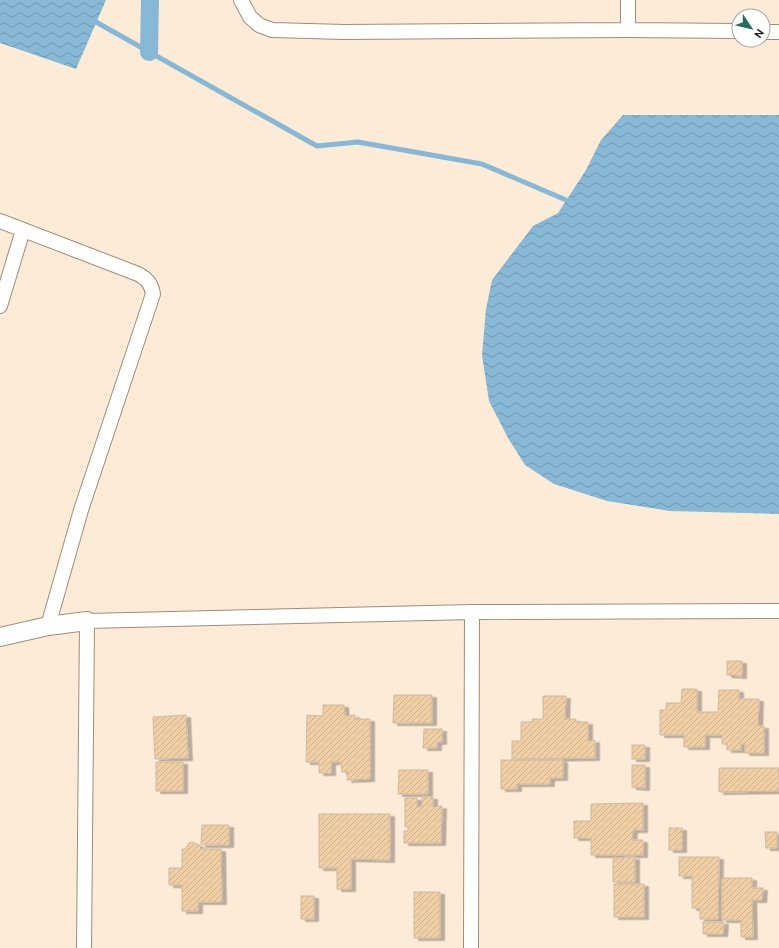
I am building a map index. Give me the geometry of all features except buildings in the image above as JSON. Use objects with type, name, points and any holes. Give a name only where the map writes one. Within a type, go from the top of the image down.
[{"type":"street","points":[[241,0],[250,17],[259,25],[272,30],[344,32],[628,30],[731,31]]},
{"type":"street","points":[[628,0],[628,30]]},
{"type":"street","points":[[0,221],[138,274],[146,279],[152,286],[153,294],[81,510],[48,626]]},
{"type":"street","points":[[0,306],[23,230]]},
{"type":"street","points":[[0,637],[48,626],[86,621],[472,612],[779,611]]},
{"type":"street","points":[[472,612],[472,948]]},
{"type":"street","points":[[84,948],[86,621]]},
{"type":"water","points":[[0,0],[106,0],[76,69],[0,43]]},
{"type":"water","points":[[623,115],[779,115],[779,514],[670,511],[607,501],[554,484],[525,465],[508,438],[489,401],[482,355],[486,309],[492,280],[533,226],[558,213],[586,170],[601,140]]},
{"type":"waterway","points":[[149,52],[150,0]]},
{"type":"waterway","points":[[96,22],[317,146],[358,142],[482,164],[566,200]]}]
